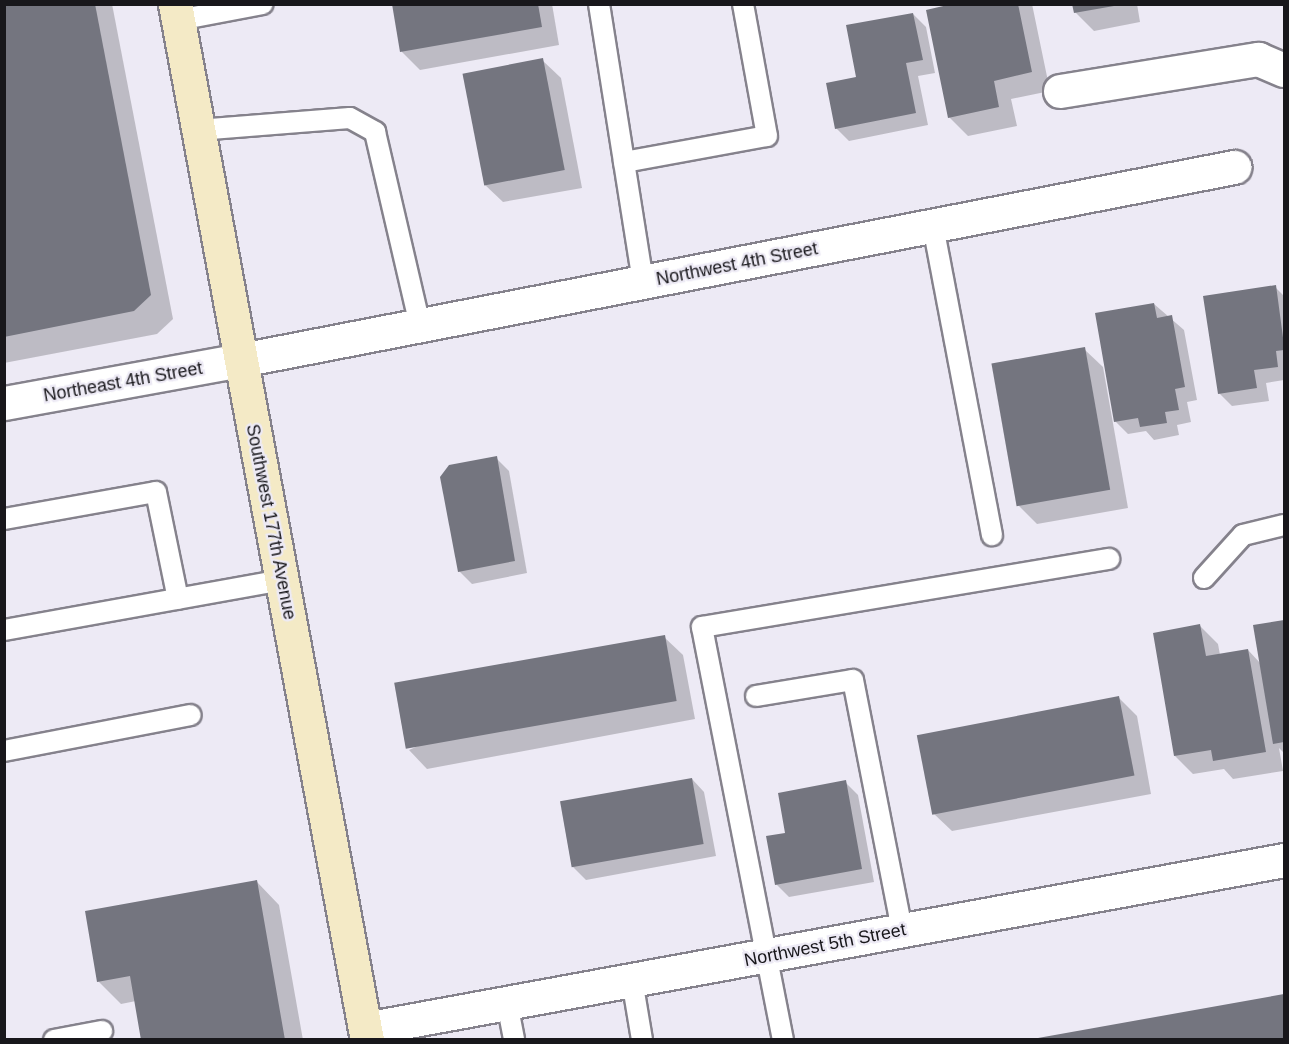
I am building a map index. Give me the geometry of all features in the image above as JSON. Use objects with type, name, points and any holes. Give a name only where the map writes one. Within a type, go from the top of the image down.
[{"type":"main road","name":"Southwest 177th Avenue","points":[[176,12],[366,1034]]},
{"type":"street","points":[[1060,91],[1258,59],[1284,70]]},
{"type":"street","name":"Northwest 4th Street","points":[[241,360],[1234,167]]},
{"type":"street","name":"Northeast 4th Street","points":[[4,403],[241,360]]},
{"type":"street","name":"Northwest 5th Street","points":[[366,1034],[507,1003],[1284,860]]},
{"type":"lane","points":[[176,12],[263,4]]},
{"type":"lane","points":[[599,4],[643,282]]},
{"type":"lane","points":[[624,162],[767,136],[743,4]]},
{"type":"lane","points":[[198,130],[350,118],[375,132],[420,326]]},
{"type":"lane","points":[[933,226],[992,535]]},
{"type":"lane","points":[[4,519],[156,492],[178,599]]},
{"type":"lane","points":[[1204,578],[1243,535],[1284,525]]},
{"type":"lane","points":[[783,1040],[702,627],[1109,559]]},
{"type":"lane","points":[[4,630],[282,580]]},
{"type":"lane","points":[[756,696],[853,680],[902,930]]},
{"type":"lane","points":[[4,751],[191,715]]},
{"type":"lane","points":[[632,980],[642,1040]]},
{"type":"lane","points":[[507,1003],[514,1040]]},
{"type":"lane","points":[[54,1040],[102,1031]]},
{"type":"building","points":[[4,4],[95,4],[151,295],[134,311],[4,337]]},
{"type":"building","points":[[392,4],[538,4],[542,27],[400,52]]},
{"type":"building","points":[[952,4],[1018,4],[1032,72],[994,81],[999,107],[948,118],[926,10]]},
{"type":"building","points":[[1072,4],[1114,4],[1114,6],[1074,13]]},
{"type":"building","points":[[913,13],[923,60],[906,63],[916,113],[835,129],[826,83],[856,77],[846,25]]},
{"type":"building","points":[[543,58],[565,170],[484,186],[463,74]]},
{"type":"building","points":[[1276,285],[1284,345],[1284,350],[1276,351],[1278,367],[1254,370],[1257,388],[1218,394],[1203,296]]},
{"type":"building","points":[[1154,303],[1157,318],[1172,315],[1185,387],[1175,389],[1179,410],[1165,412],[1167,423],[1140,427],[1138,418],[1114,422],[1095,313]]},
{"type":"building","points":[[1085,347],[1110,490],[1017,506],[991,363]]},
{"type":"building","points":[[497,456],[515,561],[458,572],[440,477],[449,465]]},
{"type":"building","points":[[1284,620],[1284,742],[1273,744],[1253,625]]},
{"type":"building","points":[[1200,624],[1206,656],[1248,649],[1266,752],[1213,761],[1211,750],[1174,756],[1153,633]]},
{"type":"building","points":[[665,635],[677,701],[406,749],[394,683]]},
{"type":"building","points":[[1119,696],[1134,776],[932,815],[917,735]]},
{"type":"building","points":[[692,778],[704,844],[572,867],[560,801]]},
{"type":"building","points":[[846,780],[862,869],[775,885],[766,836],[785,833],[778,793]]},
{"type":"building","points":[[257,880],[285,1040],[141,1040],[130,976],[97,982],[85,911]]},
{"type":"building","points":[[1284,994],[1284,1040],[1038,1040],[1038,1038]]}]
